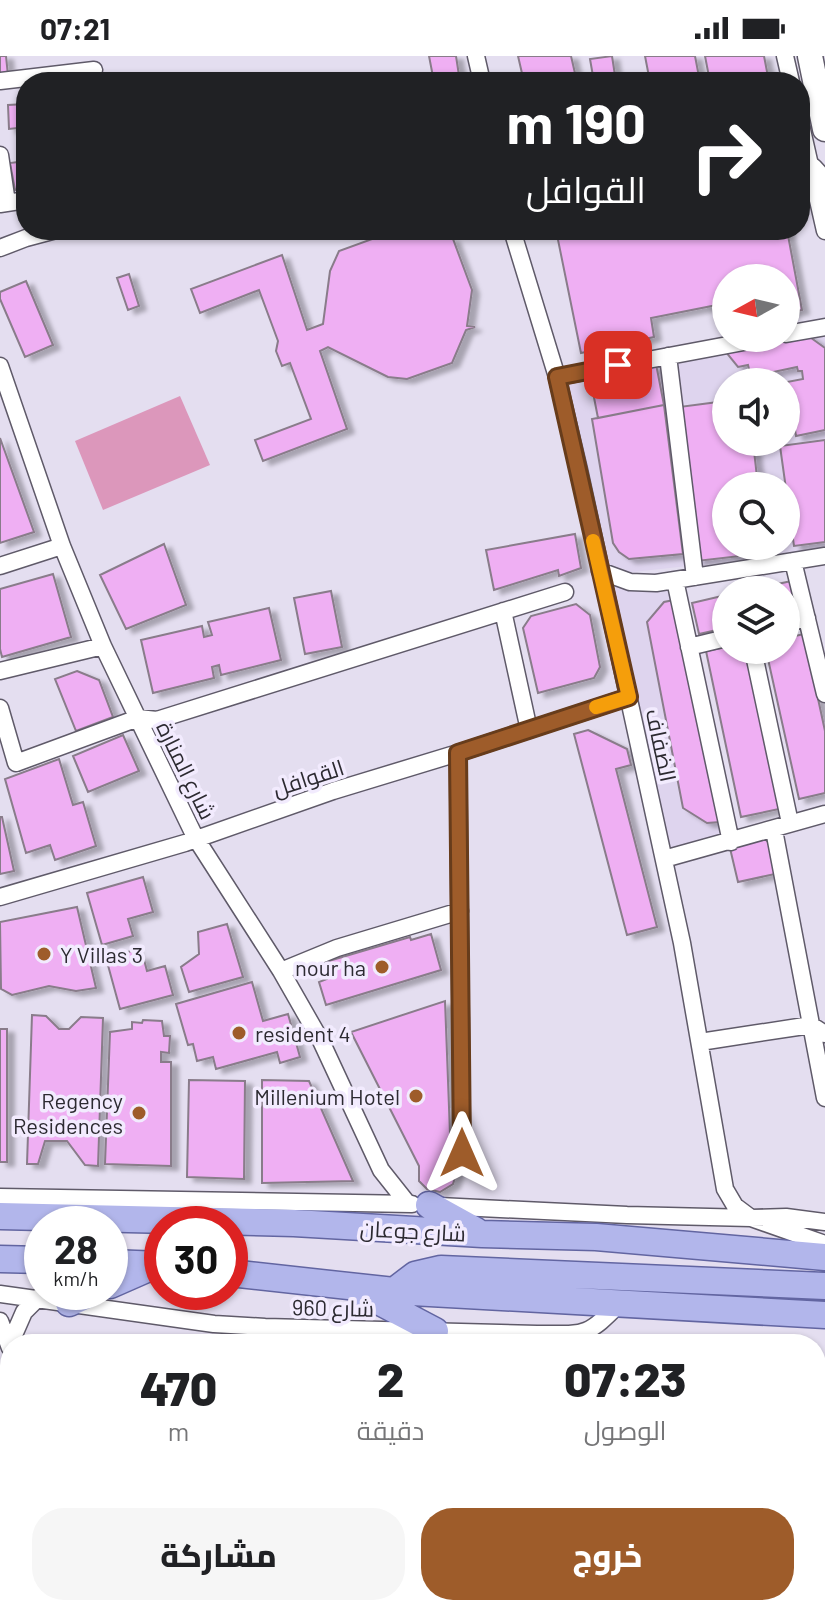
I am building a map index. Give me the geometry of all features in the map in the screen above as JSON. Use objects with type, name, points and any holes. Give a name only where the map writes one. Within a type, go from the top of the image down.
[{"type":"main road","points":[[810,56],[822,102],[825,129]]},
{"type":"main road","points":[[294,1223],[332,1203]]},
{"type":"main road","points":[[418,1204],[482,1234]]},
{"type":"main road","name":"شارع جوعان","points":[[0,1216],[294,1223],[596,1237],[825,1257]]},
{"type":"main road","points":[[0,1259],[24,1260]]},
{"type":"main road","points":[[394,1291],[415,1275],[441,1269],[825,1286]]},
{"type":"main road","points":[[248,1275],[394,1291],[825,1315]]},
{"type":"main road","points":[[351,1287],[435,1331]]},
{"type":"street","points":[[70,72],[94,69]]},
{"type":"street","points":[[810,153],[818,178],[825,231]]},
{"type":"street","points":[[0,155],[3,204]]},
{"type":"street","points":[[0,248],[21,240]]},
{"type":"street","name":"الضفاف","points":[[515,240],[557,377],[629,697],[700,1042],[725,1189],[735,1206],[751,1218]]},
{"type":"street","points":[[800,331],[825,327]]},
{"type":"street","points":[[557,377],[712,348]]},
{"type":"street","points":[[668,356],[695,577]]},
{"type":"street","name":"شارع المنارة","points":[[0,366],[7,409],[103,646],[195,837],[281,971],[321,1041],[381,1170],[418,1204]]},
{"type":"street","points":[[0,566],[62,546]]},
{"type":"street","points":[[600,571],[645,584],[825,556]]},
{"type":"street","points":[[793,561],[825,694]]},
{"type":"street","points":[[675,580],[731,842]]},
{"type":"street","points":[[0,708],[16,763],[138,718],[157,720],[565,592]]},
{"type":"street","points":[[503,611],[529,730]]},
{"type":"street","points":[[800,620],[807,618]]},
{"type":"street","points":[[689,647],[712,641]]},
{"type":"street","points":[[0,671],[103,646]]},
{"type":"street","points":[[756,664],[790,823]]},
{"type":"street","name":"القوافل","points":[[0,897],[185,843],[333,791],[629,697]]},
{"type":"street","points":[[458,753],[462,1153]]},
{"type":"street","points":[[664,859],[825,814]]},
{"type":"street","points":[[774,830],[818,1029],[825,1098]]},
{"type":"street","points":[[281,971],[337,948],[460,911]]},
{"type":"street","points":[[700,1042],[818,1029]]},
{"type":"street","points":[[366,1204],[378,1183],[381,1170]]},
{"type":"street","name":"شارع جوعان","points":[[0,1197],[418,1204],[550,1213],[786,1217],[825,1222]]},
{"type":"street","name":"شارع جوعان","points":[[751,1218],[825,1244]]},
{"type":"street","points":[[0,1294],[24,1297]]},
{"type":"street","name":"شارع 960","points":[[573,1334],[597,1327],[619,1304]]},
{"type":"street","points":[[15,1334],[26,1310]]},
{"type":"street","name":"شارع 960","points":[[113,1310],[227,1325],[491,1334]]},
{"type":"street","points":[[475,1332],[481,1334]]},
{"type":"shaded area","points":[[825,330],[825,550],[800,553],[800,472],[712,472],[712,560],[743,560],[694,566],[671,352],[712,345],[712,352],[800,352],[800,335]]},
{"type":"shaded area","points":[[665,354],[688,566],[605,575],[562,375]]},
{"type":"shaded area","points":[[180,396],[210,465],[103,510],[75,441]]},
{"type":"shaded area","points":[[675,575],[724,838],[671,851],[608,582]]},
{"type":"building","points":[[0,56],[6,56],[8,76],[0,78]]},
{"type":"building","points":[[429,56],[456,56],[458,72],[432,72]]},
{"type":"building","points":[[518,56],[571,56],[575,72],[522,72]]},
{"type":"building","points":[[612,56],[614,72],[592,72],[590,59]]},
{"type":"building","points":[[645,56],[695,56],[698,72],[648,72]]},
{"type":"building","points":[[705,56],[764,56],[767,72],[708,72]]},
{"type":"building","points":[[8,105],[16,105],[16,128],[9,129]]},
{"type":"building","points":[[16,162],[16,190],[15,190],[10,163]]},
{"type":"building","points":[[369,240],[453,240],[472,290],[467,326],[475,327],[466,330],[452,363],[407,379],[388,377],[328,347],[320,351],[347,429],[263,461],[255,440],[311,419],[290,363],[282,366],[276,351],[278,341],[259,290],[200,313],[191,289],[282,255],[307,330],[323,324],[330,271],[339,251]]},
{"type":"building","points":[[558,240],[789,240],[793,264],[712,264],[712,306],[651,318],[654,337],[581,353]]},
{"type":"building","points":[[129,274],[139,306],[128,310],[117,278]]},
{"type":"building","points":[[26,281],[53,345],[25,357],[0,299],[0,292]]},
{"type":"building","points":[[807,335],[825,348],[825,430],[800,435],[800,380],[803,379],[800,368],[738,367],[726,352],[800,352],[800,336]]},
{"type":"building","points":[[656,364],[664,405],[598,418],[590,377]]},
{"type":"building","points":[[712,403],[712,456],[755,456],[756,472],[712,472],[712,559],[697,561],[679,407]]},
{"type":"building","points":[[664,405],[683,554],[629,559],[613,543],[592,419]]},
{"type":"building","points":[[0,438],[34,532],[0,543]]},
{"type":"building","points":[[825,440],[825,542],[800,545],[800,472],[784,472],[781,456],[800,456],[800,443]]},
{"type":"building","points":[[575,534],[581,568],[559,576],[558,570],[494,590],[486,550]]},
{"type":"building","points":[[164,544],[186,605],[126,629],[100,575]]},
{"type":"building","points":[[53,574],[71,637],[2,657],[0,589]]},
{"type":"building","points":[[331,591],[342,647],[305,654],[294,598]]},
{"type":"building","points":[[712,598],[712,631],[699,634],[692,603]]},
{"type":"building","points":[[674,600],[720,822],[707,823],[683,808],[647,622],[664,602]]},
{"type":"building","points":[[576,604],[590,615],[600,667],[594,678],[538,693],[523,628],[531,616]]},
{"type":"building","points":[[269,608],[281,660],[221,675],[219,665],[212,667],[214,678],[153,693],[141,640],[202,626],[204,637],[212,635],[208,622]]},
{"type":"building","points":[[804,634],[825,731],[825,793],[799,799],[769,664],[800,664],[800,635]]},
{"type":"building","points":[[712,650],[712,664],[749,664],[779,809],[741,817],[706,651]]},
{"type":"building","points":[[77,671],[99,680],[113,717],[76,731],[55,679]]},
{"type":"building","points":[[588,730],[627,749],[631,765],[616,769],[657,927],[627,935],[574,734]]},
{"type":"building","points":[[123,735],[139,771],[88,792],[73,756]]},
{"type":"building","points":[[59,759],[73,805],[83,802],[96,846],[55,860],[50,845],[26,853],[5,779]]},
{"type":"building","points":[[0,817],[14,871],[0,874]]},
{"type":"building","points":[[762,836],[769,843],[775,874],[738,882],[729,844]]},
{"type":"building","points":[[143,877],[153,912],[128,919],[133,936],[102,945],[87,893]]},
{"type":"building","name":"Y Villas 3","points":[[77,907],[96,988],[76,991],[49,986],[12,995],[1,989],[0,922]]},
{"type":"building","points":[[227,924],[243,977],[189,992],[181,967],[199,954],[198,932]]},
{"type":"building","name":"nour ha","points":[[431,934],[441,970],[326,1005],[319,982],[327,979],[322,963],[410,937],[411,940]]},
{"type":"building","points":[[135,950],[137,958],[143,956],[147,971],[165,966],[173,995],[120,1009],[106,958]]},
{"type":"building","name":"resident 4","points":[[252,982],[263,1021],[288,1014],[300,1057],[280,1063],[277,1052],[216,1069],[213,1057],[197,1061],[193,1044],[188,1045],[176,1004]]},
{"type":"building","name":"Millenium Hotel","points":[[445,1001],[451,1160],[456,1174],[453,1184],[440,1192],[427,1189],[419,1181],[419,1166],[351,1032]]},
{"type":"building","points":[[32,1015],[46,1016],[59,1029],[69,1029],[81,1017],[103,1018],[98,1166],[85,1165],[67,1141],[45,1141],[38,1164],[27,1164]]},
{"type":"building","name":"Regency Residences","points":[[143,1020],[162,1021],[164,1036],[170,1036],[169,1053],[161,1052],[161,1062],[171,1062],[171,1166],[105,1164],[110,1032],[132,1029],[132,1022],[142,1023]]},
{"type":"building","points":[[0,1029],[7,1029],[7,1162],[0,1162]]},
{"type":"building","name":"Regency Residences","points":[[189,1080],[245,1081],[244,1179],[187,1177]]},
{"type":"building","points":[[262,1080],[309,1081],[353,1181],[262,1183]]},
{"type":"slow traffic","points":[[593,541],[629,697],[596,707]]},
{"type":"place","name":"Y Villas 3","points":[[44,954]]},
{"type":"place","name":"nour ha","points":[[382,967]]},
{"type":"place","name":"resident 4","points":[[239,1033]]},
{"type":"place","name":"Millenium Hotel","points":[[416,1096]]},
{"type":"place","name":"Regency Residences","points":[[139,1113]]},
{"type":"route","points":[[462,1153],[458,753],[629,697],[557,377],[618,365]]}]
